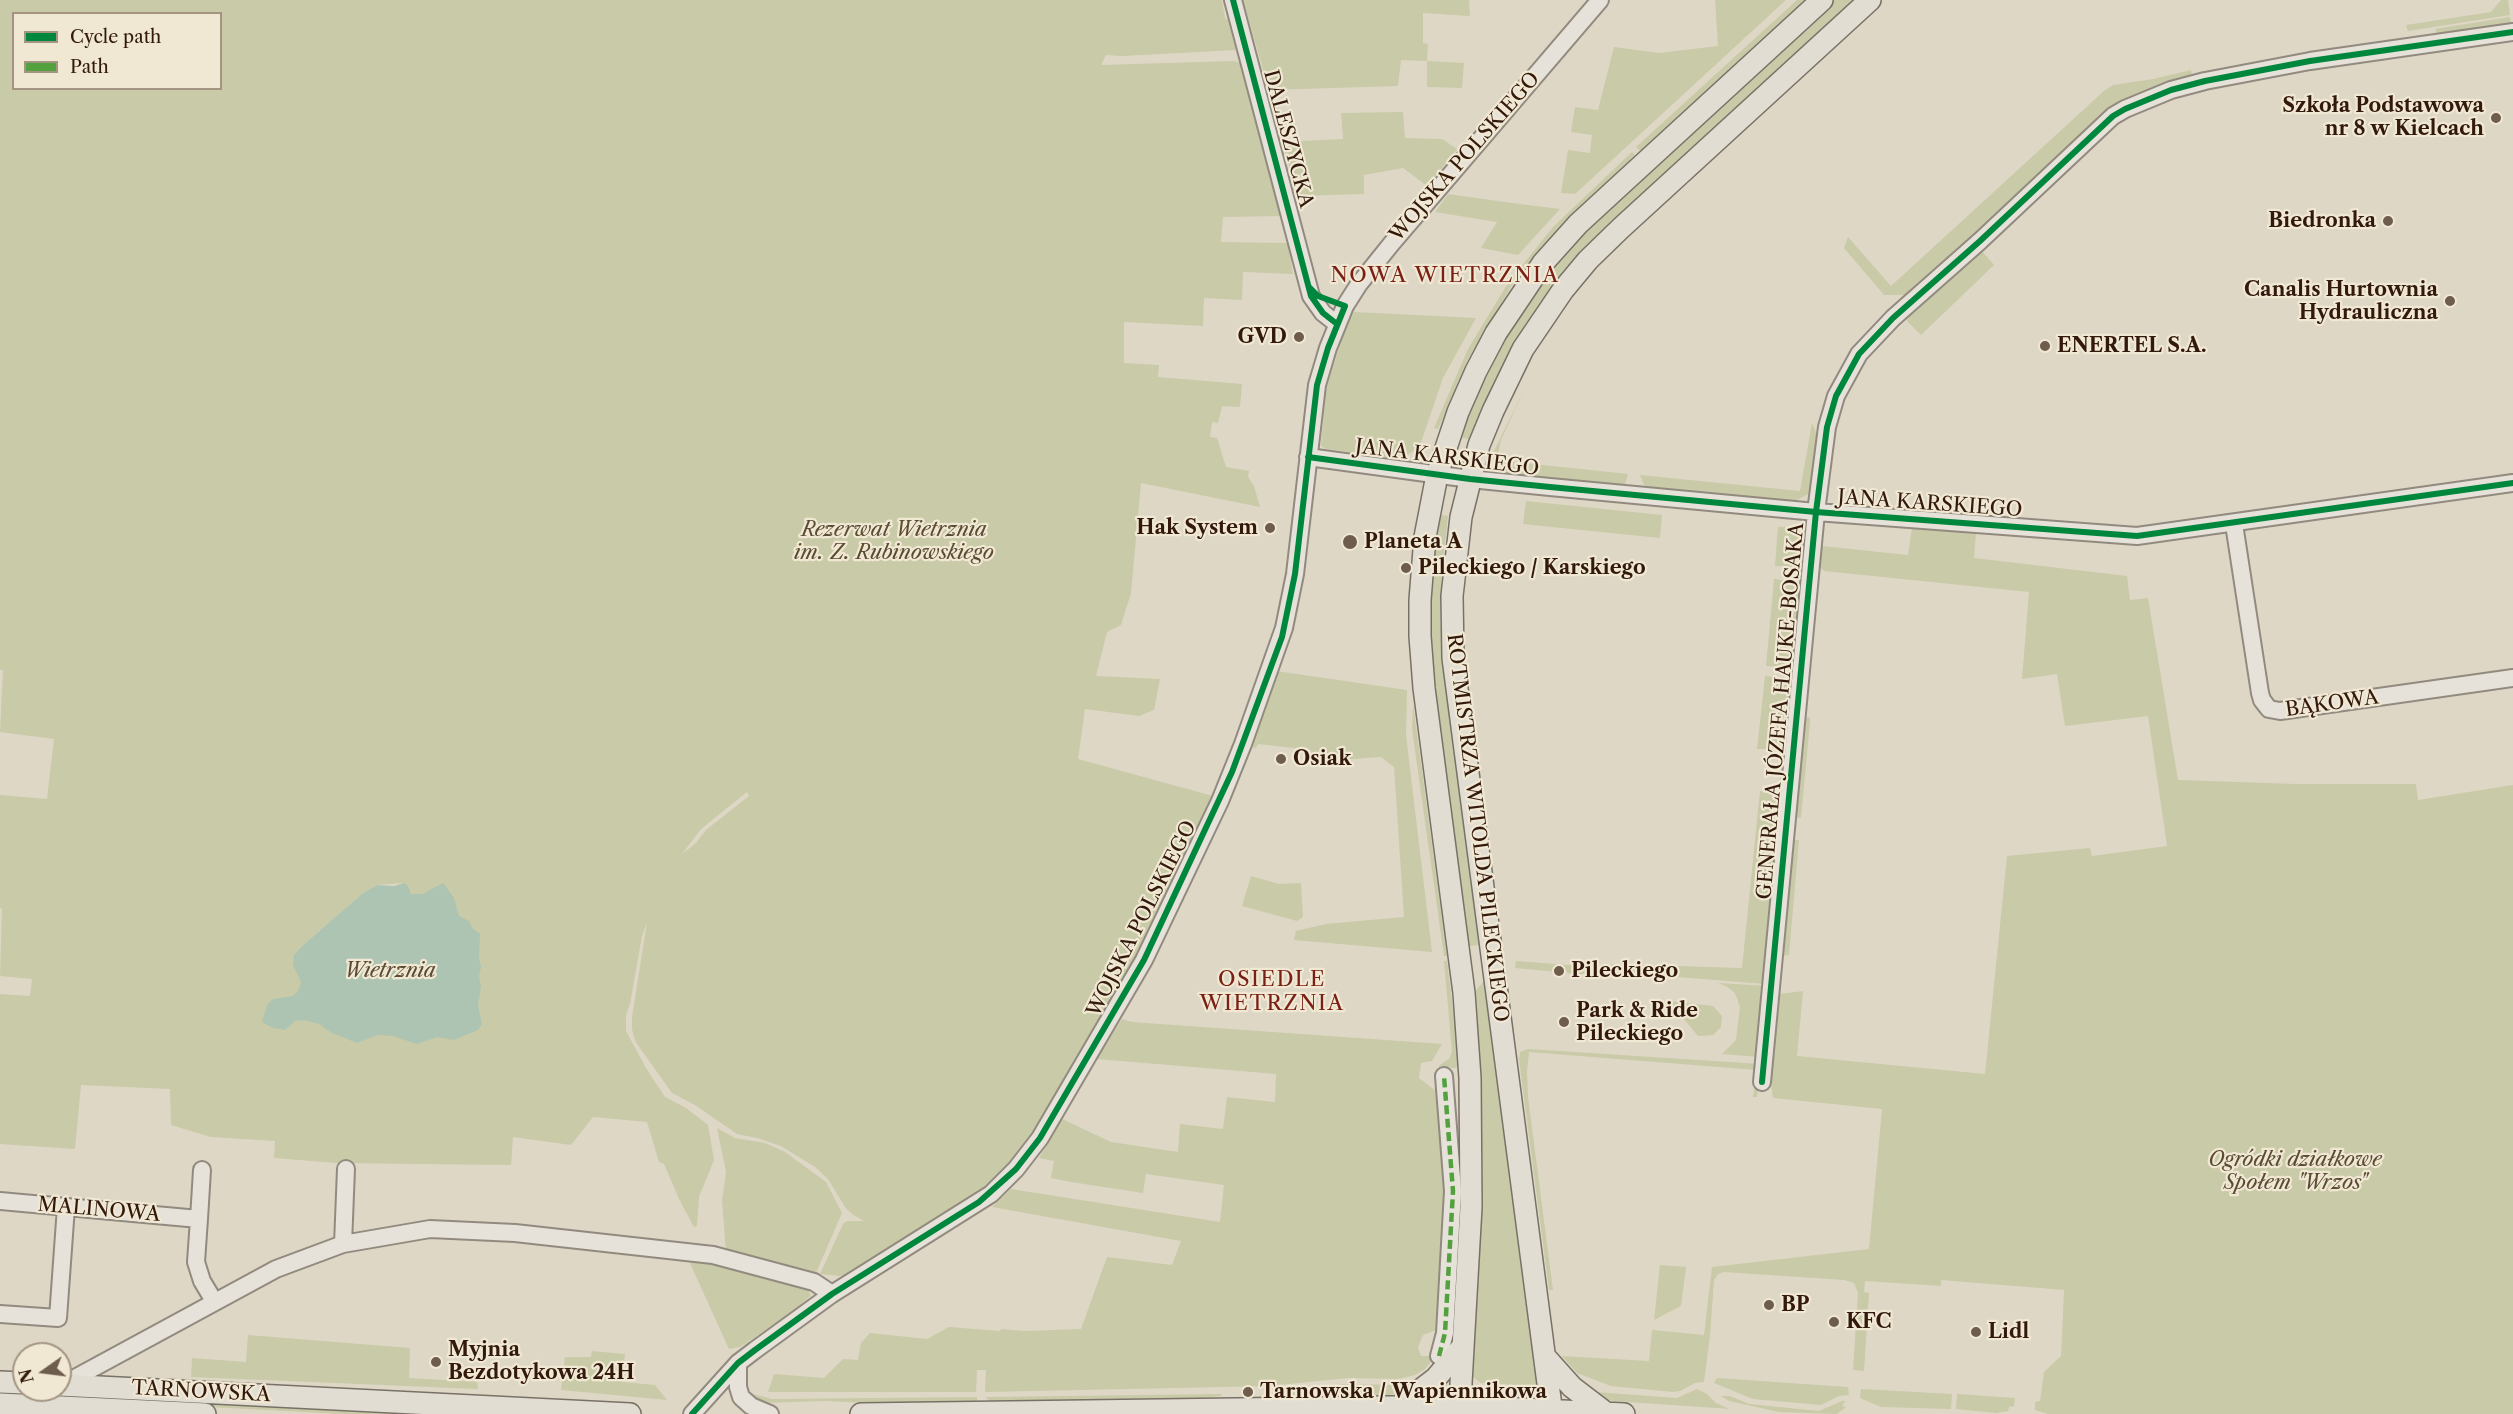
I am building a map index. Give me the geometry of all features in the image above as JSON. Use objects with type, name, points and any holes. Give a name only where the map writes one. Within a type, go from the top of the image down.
[{"type":"main road","name":"ROTMISTRZA WITOLDA PILECKIEGO","points":[[1461,1410],[1471,1186],[1470,1077],[1464,993],[1424,688],[1420,636],[1424,547],[1437,475],[1458,412],[1476,371],[1506,317],[1543,263],[1578,224],[1822,0]]},
{"type":"main road","name":"ROTMISTRZA WITOLDA PILECKIEGO","points":[[1551,1412],[1546,1358],[1453,658],[1454,572],[1461,517],[1479,445],[1492,411],[1523,349],[1544,317],[1588,260],[1870,0]]},
{"type":"main road","points":[[1398,1407],[1428,1386],[1463,1346]]},
{"type":"main road","points":[[1546,1358],[1572,1387],[1615,1414]]},
{"type":"main road","name":"TARNOWSKA","points":[[72,1386],[630,1414]]},
{"type":"main road","name":"TARNOWSKA","points":[[0,1404],[205,1414]]},
{"type":"main road","points":[[861,1414],[1398,1407],[1615,1414]]},
{"type":"street","name":"DALESZYCKA","points":[[1233,0],[1309,287],[1316,304],[1337,324]]},
{"type":"street","name":"WOJSKA POLSKIEGO","points":[[692,1414],[738,1363],[832,1294],[991,1194],[1016,1169],[1040,1138],[1137,974],[1168,914],[1220,801],[1243,744],[1282,637],[1294,574],[1317,385],[1345,306],[1359,284],[1397,237],[1600,0]]},
{"type":"street","name":"GENERAŁA JÓZEFA HAUKE-BOSAKA","points":[[1762,1082],[1816,512],[1830,415],[1836,396],[1859,354],[1893,318],[1980,241],[2113,116],[2171,90],[2205,81],[2310,62],[2513,32]]},
{"type":"street","points":[[1309,287],[1323,299],[1345,306]]},
{"type":"street","name":"JANA KARSKIEGO","points":[[1308,457],[1470,479],[1816,512],[2137,536],[2513,483]]},
{"type":"street","name":"BĄKOWA","points":[[2234,524],[2260,693],[2269,709],[2280,711],[2513,678]]},
{"type":"street","points":[[1437,1349],[1445,1333],[1453,1191],[1444,1076]]},
{"type":"street","points":[[343,1244],[346,1169]]},
{"type":"street","points":[[202,1170],[196,1262],[202,1281],[214,1301]]},
{"type":"street","name":"MALINOWA","points":[[0,1201],[198,1219]]},
{"type":"street","points":[[0,1314],[58,1318],[66,1207]]},
{"type":"street","points":[[72,1379],[276,1269],[343,1244],[430,1229],[515,1233],[713,1255],[814,1282],[832,1294]]},
{"type":"street","points":[[738,1363],[738,1387],[741,1397],[751,1406],[770,1414]]},
{"type":"green space","name":"Rezerwat Wietrznia im. Z. Rubinowskiego","points":[[0,0],[1222,0],[1225,18],[1228,20],[1236,50],[1106,55],[1101,65],[1234,61],[1240,63],[1282,216],[1223,217],[1221,242],[1288,243],[1293,274],[1243,272],[1242,300],[1204,298],[1203,326],[1124,322],[1124,363],[1159,365],[1158,377],[1242,384],[1240,407],[1222,406],[1218,423],[1212,422],[1210,437],[1217,438],[1226,467],[1249,471],[1248,477],[1254,486],[1260,507],[1141,483],[1131,593],[1121,625],[1107,632],[1096,676],[1160,679],[1154,710],[1139,716],[1085,709],[1078,759],[1213,796],[1136,959],[1022,1151],[982,1192],[855,1273],[841,1276],[820,1274],[843,1224],[847,1221],[864,1221],[845,1207],[828,1179],[815,1167],[781,1146],[737,1134],[695,1105],[672,1093],[635,1041],[632,1017],[647,922],[626,1015],[626,1031],[665,1097],[686,1108],[708,1125],[714,1160],[699,1197],[697,1226],[694,1227],[679,1199],[664,1164],[659,1162],[647,1122],[593,1117],[571,1145],[513,1137],[511,1165],[337,1163],[274,1158],[275,1141],[211,1137],[171,1125],[170,1089],[81,1085],[75,1149],[0,1144],[0,994],[30,996],[32,979],[0,976],[2,909],[0,908],[0,795],[47,799],[54,739],[0,732],[3,670],[0,670]],"holes":[[[747,792],[749,796],[706,830],[696,843],[682,854],[701,829]],[[404,883],[294,955],[363,893],[377,885]]]},
{"type":"green space","points":[[1243,0],[1469,0],[1470,16],[1423,13],[1423,43],[1428,44],[1427,61],[1401,60],[1398,86],[1269,90]]},
{"type":"green space","points":[[1715,0],[1786,0],[1575,194],[1561,193],[1568,150],[1590,153],[1592,135],[1571,132],[1575,107],[1598,110],[1614,47],[1659,53],[1718,46]]},
{"type":"green space","points":[[1797,0],[1804,0],[1640,151],[1636,147]]},
{"type":"green space","points":[[1831,0],[1860,0],[1620,220],[1474,441],[1461,437],[1481,388],[1516,318],[1565,248]]},
{"type":"green space","points":[[2501,0],[2508,0],[2510,15],[2408,31],[2406,25],[2491,12]]},
{"type":"green space","points":[[2510,17],[2511,25],[2439,37],[2435,29]]},
{"type":"green space","points":[[1427,61],[1464,63],[1462,88],[1427,87]]},
{"type":"green space","points":[[2191,70],[2192,75],[2155,86],[2116,104],[1908,295],[1884,295],[1844,248],[1848,237],[1891,286],[2105,90],[2113,85]]},
{"type":"green space","points":[[1403,112],[1405,138],[1442,139],[1457,149],[1427,186],[1403,168],[1364,175],[1364,194],[1298,196],[1282,142],[1343,139],[1341,113]]},
{"type":"green space","points":[[1632,152],[1635,155],[1564,222],[1512,285],[1467,361],[1438,429],[1434,428],[1468,349],[1508,283],[1553,227]]},
{"type":"green space","points":[[1448,194],[1560,209],[1518,255],[1481,248],[1497,222],[1435,212]]},
{"type":"green space","points":[[1981,250],[1994,265],[1921,335],[1907,321],[1909,316]]},
{"type":"green space","points":[[1354,312],[1476,318],[1443,378],[1419,448],[1400,459],[1326,449],[1321,446],[1326,389],[1345,329]]},
{"type":"green space","points":[[1525,388],[1501,440],[1498,454],[1505,461],[1628,474],[1625,484],[1618,486],[1499,477],[1499,471],[1492,455]]},
{"type":"green space","points":[[1812,423],[1817,435],[1808,494],[1790,504],[1646,490],[1640,475],[1800,491]]},
{"type":"green space","points":[[1526,501],[1662,515],[1660,538],[1523,524]]},
{"type":"green space","points":[[1435,514],[1448,516],[1442,569],[1440,623],[1482,944],[1465,947],[1427,645]]},
{"type":"green space","points":[[1778,527],[1803,528],[1806,533],[1802,567],[1775,566]]},
{"type":"green space","name":"Ogródki działkowe Społem \"Wrzos\"","points":[[1912,528],[1976,533],[1974,558],[2127,576],[2130,600],[2148,598],[2178,780],[2296,784],[2416,784],[2418,800],[2513,785],[2513,1414],[2048,1414],[2035,1410],[2035,1402],[2040,1401],[2044,1372],[2061,1356],[2064,1290],[1941,1280],[1941,1286],[1865,1281],[1864,1292],[1869,1293],[1864,1371],[1853,1370],[1858,1293],[1854,1283],[1844,1280],[1724,1272],[1718,1274],[1714,1280],[1704,1382],[1695,1383],[1673,1392],[1611,1386],[1577,1373],[1562,1356],[1649,1361],[1652,1330],[1704,1335],[1712,1267],[1869,1249],[1882,1109],[1773,1098],[1769,1068],[1775,1000],[1780,994],[1803,991],[1797,1056],[1985,1074],[2007,856],[2090,848],[2092,856],[2167,846],[2148,716],[2065,726],[2057,674],[2022,679],[2029,592],[1824,571],[1820,567],[1822,546],[1908,555]]},
{"type":"green space","points":[[1774,579],[1795,582],[1800,584],[1802,590],[1793,667],[1766,666]]},
{"type":"green space","points":[[1276,671],[1407,690],[1406,735],[1432,952],[1294,940],[1296,931],[1326,924],[1404,917],[1394,767],[1381,757],[1310,762],[1311,750],[1258,744],[1256,748],[1249,746]]},
{"type":"green space","points":[[1765,676],[1786,678],[1794,683],[1786,749],[1757,749]]},
{"type":"green space","points":[[1413,704],[1447,956],[1444,956],[1412,729]]},
{"type":"green space","points":[[1803,716],[1810,718],[1810,722],[1801,818],[1794,817]]},
{"type":"green space","points":[[1760,791],[1775,793],[1782,797],[1765,984],[1627,973],[1581,974],[1558,970],[1558,972],[1515,968],[1516,961],[1609,968],[1611,964],[1742,968]]},
{"type":"green space","points":[[1790,840],[1799,840],[1789,955],[1780,956]]},
{"type":"green space","points":[[1251,876],[1279,884],[1301,883],[1303,917],[1297,921],[1242,906]]},
{"type":"green space","points":[[1444,961],[1447,961],[1456,1034],[1457,1067],[1454,1068],[1438,1066],[1449,1059],[1452,1052]]},
{"type":"green space","points":[[1485,980],[1542,1381],[1535,1386],[1481,1383],[1473,1377],[1480,1248],[1473,994]]},
{"type":"green space","points":[[1718,983],[1767,986],[1760,1057],[1722,1054],[1736,1040],[1740,1007],[1735,993]]},
{"type":"green space","points":[[1669,1001],[1713,1006],[1722,1016],[1721,1027],[1713,1035],[1698,1036]]},
{"type":"green space","points":[[1122,1019],[1132,1022],[1442,1044],[1432,1061],[1421,1063],[1419,1078],[1440,1094],[1448,1175],[1438,1324],[1436,1330],[1423,1335],[1418,1347],[1421,1356],[1435,1356],[1425,1369],[1415,1375],[1398,1379],[1348,1378],[1269,1386],[985,1392],[986,1370],[977,1370],[976,1392],[768,1392],[774,1374],[824,1378],[843,1359],[858,1360],[861,1343],[870,1333],[927,1339],[949,1327],[1000,1331],[1001,1329],[1024,1331],[1081,1329],[1107,1257],[1172,1265],[1181,1241],[992,1207],[1011,1189],[1220,1222],[1224,1185],[1146,1174],[1143,1193],[1051,1178],[1054,1161],[1039,1158],[1062,1119],[1111,1142],[1178,1152],[1180,1124],[1223,1129],[1227,1097],[1275,1102],[1276,1074],[1097,1059]]},
{"type":"green space","points":[[1528,1049],[1760,1064],[1757,1097],[1753,1097],[1757,1070],[1529,1052],[1528,1097],[1553,1290],[1549,1290],[1519,1059],[1520,1052]]},
{"type":"green space","points":[[717,1128],[735,1138],[765,1143],[785,1152],[826,1182],[842,1213],[816,1273],[726,1252],[722,1200],[726,1172]]},
{"type":"green space","points":[[689,1261],[715,1262],[805,1285],[811,1295],[794,1311],[740,1347],[729,1349]]},
{"type":"green space","points":[[1660,1265],[1686,1267],[1681,1306],[1654,1320]]},
{"type":"green space","points":[[248,1335],[410,1348],[409,1378],[477,1382],[478,1389],[191,1377],[192,1358],[246,1362]]},
{"type":"green space","points":[[592,1351],[625,1354],[622,1382],[655,1385],[667,1400],[561,1390],[565,1357],[591,1357]]},
{"type":"green space","points":[[1717,1378],[1848,1387],[1849,1395],[1839,1396],[1821,1405],[1753,1399],[1714,1383]]},
{"type":"green space","points":[[1420,1380],[1409,1391],[1389,1395],[1280,1395],[1280,1391],[1346,1384],[1401,1385]]},
{"type":"green space","points":[[0,1389],[12,1390],[12,1397],[0,1396]]},
{"type":"green space","points":[[1697,1389],[1707,1394],[1716,1403],[1730,1409],[1614,1401],[1597,1398],[1595,1392],[1677,1398]]},
{"type":"green space","points":[[1861,1389],[1952,1394],[1951,1409],[1881,1407],[1860,1398]]},
{"type":"green space","points":[[72,1393],[481,1414],[343,1414],[72,1400]]},
{"type":"green space","points":[[749,1393],[772,1399],[977,1397],[977,1401],[974,1403],[904,1405],[826,1401],[760,1403]]},
{"type":"green space","points":[[1221,1394],[1221,1396],[1183,1400],[991,1403],[986,1397]]},
{"type":"green space","points":[[1957,1394],[2015,1398],[2014,1406],[2009,1407],[2008,1411],[1996,1413],[1956,1409]]},
{"type":"green space","points":[[1721,1396],[1730,1396],[1749,1404],[1819,1411],[1842,1401],[1845,1401],[1842,1406],[1846,1407],[1837,1414],[1779,1412],[1729,1401]]},
{"type":"shaded area","name":"Wietrznia","points":[[404,883],[411,894],[423,894],[443,883],[454,898],[459,916],[469,921],[472,928],[480,934],[479,976],[481,986],[478,1006],[482,1024],[478,1030],[454,1040],[437,1037],[417,1044],[393,1036],[378,1035],[357,1043],[308,1021],[296,1020],[285,1030],[273,1028],[262,1022],[267,1005],[273,999],[293,996],[298,991],[301,982],[293,965],[294,955],[302,946],[363,893],[377,885],[394,886]]},
{"type":"marked path","points":[[1439,1356],[1445,1333],[1453,1191],[1444,1076]]},
{"type":"cycle path","points":[[1233,0],[1311,296],[1323,313],[1337,324]]},
{"type":"cycle path","points":[[1762,1082],[1816,512],[1827,427],[1836,396],[1859,354],[1893,318],[1980,241],[2113,116],[2125,109],[2171,90],[2205,81],[2310,61],[2513,32]]},
{"type":"cycle path","points":[[692,1414],[738,1363],[755,1350],[832,1294],[979,1202],[1016,1169],[1040,1138],[1144,960],[1232,772],[1282,637],[1295,574],[1317,385],[1328,348],[1345,306],[1318,296],[1309,287]]},
{"type":"cycle path","points":[[1308,457],[1470,479],[1550,487],[1816,512],[2137,536],[2513,483]]},
{"type":"place","name":"Szkoła Podstawowa nr 8 w Kielcach","points":[[2496,118]]},
{"type":"place","name":"Biedronka","points":[[2388,221]]},
{"type":"place","name":"Canalis Hurtownia Hydrauliczna","points":[[2450,301]]},
{"type":"place","name":"GVD","points":[[1299,337]]},
{"type":"place","name":"ENERTEL S.A.","points":[[2045,346]]},
{"type":"place","name":"Hak System","points":[[1270,528]]},
{"type":"place","name":"Planeta A","points":[[1350,542]]},
{"type":"place","name":"Pileckiego / Karskiego","points":[[1406,568]]},
{"type":"place","name":"Osiak","points":[[1281,759]]},
{"type":"place","name":"Pileckiego","points":[[1559,971]]},
{"type":"place","name":"Park & Ride Pileckiego","points":[[1564,1022]]},
{"type":"place","name":"BP","points":[[1769,1305]]},
{"type":"place","name":"KFC","points":[[1834,1322]]},
{"type":"place","name":"Lidl","points":[[1976,1332]]},
{"type":"place","name":"Myjnia Bezdotykowa 24H","points":[[436,1362]]},
{"type":"place","name":"Tarnowska / Wapiennikowa","points":[[1248,1392]]},
{"type":"district","name":"NOWA WIETRZNIA","points":[[1445,276]]},
{"type":"district","name":"OSIEDLE WIETRZNIA","points":[[1272,992]]}]
